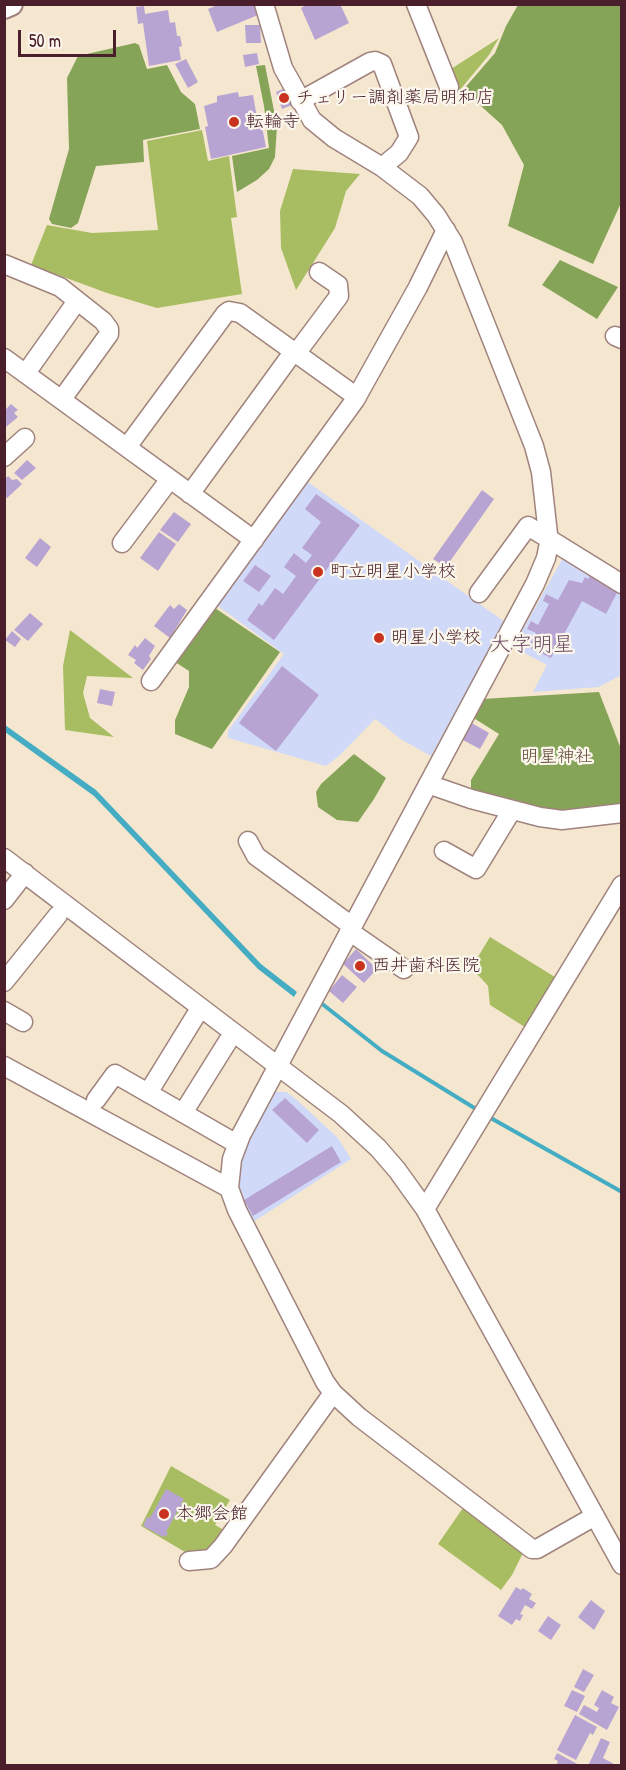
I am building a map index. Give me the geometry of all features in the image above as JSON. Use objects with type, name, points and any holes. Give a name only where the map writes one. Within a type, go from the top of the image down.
[{"type":"main road","points":[[4,6],[11,4]]},
{"type":"street","points":[[264,4],[283,68],[312,120],[321,129],[382,167],[420,196],[446,230],[458,252],[534,446],[541,472],[549,540],[546,558],[535,584],[237,1144],[230,1168],[229,1188],[237,1210],[325,1382],[333,1393],[375,1431],[531,1549],[537,1549],[595,1516]]},
{"type":"street","points":[[416,4],[449,87]]},
{"type":"street","points":[[300,101],[370,62],[375,61],[382,64],[409,137],[399,153],[382,167]]},
{"type":"street","points":[[151,681],[357,397],[446,230]]},
{"type":"street","points":[[4,264],[60,287],[104,321],[110,329],[109,334],[62,399]]},
{"type":"street","points":[[190,494],[294,351],[301,347],[339,296],[338,285],[319,272]]},
{"type":"street","points":[[26,373],[77,301]]},
{"type":"street","points":[[127,447],[229,311],[240,313],[357,397]]},
{"type":"street","points":[[4,358],[254,540]]},
{"type":"street","points":[[4,458],[25,438]]},
{"type":"street","points":[[122,543],[170,479]]},
{"type":"street","points":[[479,593],[528,526],[621,584]]},
{"type":"street","points":[[429,784],[540,817],[562,820],[621,813]]},
{"type":"street","points":[[444,851],[476,869],[512,810]]},
{"type":"street","points":[[248,841],[256,856],[404,969]]},
{"type":"street","points":[[4,858],[362,1131],[397,1170],[425,1209],[621,1564]]},
{"type":"street","points":[[4,900],[25,873]]},
{"type":"street","points":[[425,1209],[621,885]]},
{"type":"street","points":[[4,982],[58,915]]},
{"type":"street","points":[[4,1011],[23,1022]]},
{"type":"street","points":[[148,1093],[196,1015]]},
{"type":"street","points":[[183,1113],[228,1041]]},
{"type":"street","points":[[4,1066],[229,1188]]},
{"type":"street","points":[[96,1100],[116,1074],[237,1144]]},
{"type":"street","points":[[189,1561],[211,1558],[223,1546],[333,1393]]},
{"type":"shaded area","name":"明星小学校","points":[[305,480],[505,622],[431,756],[402,740],[375,719],[326,766],[228,738],[228,731],[284,654],[215,604]]},
{"type":"shaded area","points":[[564,556],[621,588],[621,675],[599,687],[533,692],[547,665],[513,647]]},
{"type":"shaded area","points":[[276,1092],[286,1092],[297,1100],[338,1138],[351,1159],[253,1222],[237,1190],[240,1155]]},
{"type":"green space","points":[[518,5],[621,5],[621,203],[593,264],[508,226],[524,165],[502,125],[463,90],[495,53]]},
{"type":"green space","points":[[499,38],[489,55],[459,91],[451,69]]},
{"type":"green space","points":[[135,43],[139,45],[147,69],[167,65],[181,92],[195,104],[200,129],[143,140],[144,162],[96,166],[78,223],[71,228],[52,224],[49,219],[69,149],[67,78],[78,56]]},
{"type":"green space","points":[[265,65],[277,126],[275,157],[269,169],[257,180],[237,192],[232,156],[269,148],[256,66]]},
{"type":"green space","points":[[202,130],[208,161],[229,156],[237,217],[231,218],[242,294],[157,308],[107,293],[31,265],[47,225],[92,233],[158,230],[147,141]]},
{"type":"green space","points":[[293,169],[360,174],[346,191],[335,228],[296,290],[281,248],[280,211]]},
{"type":"green space","points":[[560,260],[618,287],[597,319],[542,285]]},
{"type":"green space","points":[[212,606],[280,652],[212,749],[175,734],[175,720],[189,687],[189,671],[172,660]]},
{"type":"green space","points":[[70,630],[133,678],[87,676],[83,693],[90,718],[114,737],[65,730],[63,666]]},
{"type":"green space","name":"明星神社","points":[[599,692],[621,749],[621,813],[562,820],[471,799],[471,780],[499,734],[472,717],[482,699]]},
{"type":"green space","points":[[354,754],[386,778],[358,822],[337,820],[318,807],[316,792],[321,784]]},
{"type":"green space","points":[[490,937],[555,977],[556,982],[528,1029],[490,1005],[488,986],[470,970]]},
{"type":"green space","points":[[171,1466],[230,1500],[215,1525],[224,1530],[210,1550],[190,1555],[141,1526]]},
{"type":"green space","points":[[463,1508],[524,1551],[512,1575],[501,1590],[438,1544]]},
{"type":"water","points":[[5,725],[96,790],[261,964],[297,992],[294,997],[258,969],[94,796],[5,732]]},
{"type":"building","points":[[220,4],[254,4],[258,15],[217,32],[208,9]]},
{"type":"building","points":[[308,4],[340,4],[349,23],[315,40],[301,8]]},
{"type":"building","points":[[144,6],[145,14],[168,10],[170,23],[175,22],[177,36],[180,36],[181,60],[149,66],[143,23],[138,24],[136,7]]},
{"type":"building","points":[[245,25],[260,25],[261,43],[246,43]]},
{"type":"building","points":[[257,53],[259,64],[245,67],[243,55]]},
{"type":"building","points":[[186,59],[198,82],[188,88],[175,64]]},
{"type":"building","name":"チェリー調剤薬局明和店","points":[[285,88],[292,105],[282,109],[276,92]]},
{"type":"building","name":"転輪寺","points":[[238,92],[239,97],[253,95],[266,147],[211,159],[204,106],[217,102],[217,96]]},
{"type":"building","points":[[11,404],[18,410],[14,413],[18,417],[6,427],[4,426],[4,411]]},
{"type":"building","points":[[27,460],[36,468],[22,480],[14,473]]},
{"type":"building","points":[[8,476],[12,480],[17,479],[22,484],[7,498],[4,496],[4,480]]},
{"type":"building","points":[[482,490],[494,499],[446,567],[433,559]]},
{"type":"building","points":[[316,494],[360,525],[274,640],[247,620],[259,603],[262,606],[275,588],[283,594],[296,576],[284,567],[294,553],[306,563],[312,555],[302,548],[321,522],[305,509]]},
{"type":"building","points":[[174,512],[191,524],[178,542],[160,530]]},
{"type":"building","points":[[159,532],[176,544],[158,571],[140,558]]},
{"type":"building","points":[[40,538],[51,547],[37,567],[25,558]]},
{"type":"building","points":[[255,565],[271,576],[259,592],[243,581]]},
{"type":"building","points":[[590,576],[618,591],[606,614],[582,601],[551,658],[528,647],[536,633],[527,629],[531,621],[538,625],[549,604],[543,601],[546,594],[558,600],[569,580],[582,583],[585,577],[588,579]]},
{"type":"building","points":[[179,604],[187,610],[170,638],[154,626],[170,605],[174,609]]},
{"type":"building","points":[[30,613],[43,624],[28,641],[14,630]]},
{"type":"building","points":[[12,631],[21,639],[15,647],[5,640]]},
{"type":"building","points":[[145,638],[155,646],[149,656],[151,659],[143,670],[134,663],[136,660],[128,655],[135,645],[137,648]]},
{"type":"building","points":[[282,666],[319,695],[276,751],[239,723]]},
{"type":"building","points":[[100,689],[115,692],[112,706],[97,703]]},
{"type":"building","points":[[470,722],[489,733],[480,749],[461,739]]},
{"type":"building","name":"西井歯科医院","points":[[356,949],[377,969],[364,983],[343,964]]},
{"type":"building","points":[[342,975],[357,987],[343,1003],[329,991]]},
{"type":"building","points":[[285,1098],[319,1130],[307,1143],[272,1110]]},
{"type":"building","points":[[332,1146],[341,1162],[253,1216],[244,1200]]},
{"type":"building","name":"本郷会館","points":[[166,1489],[184,1499],[181,1504],[184,1506],[181,1512],[178,1510],[166,1532],[168,1533],[166,1537],[164,1535],[163,1537],[143,1526]]},
{"type":"building","points":[[516,1587],[521,1590],[523,1588],[532,1594],[529,1599],[536,1603],[532,1609],[525,1605],[520,1614],[523,1615],[520,1621],[516,1619],[512,1625],[498,1616]]},
{"type":"building","points":[[591,1600],[605,1611],[594,1630],[578,1617]]},
{"type":"building","points":[[548,1616],[561,1625],[551,1640],[538,1631]]},
{"type":"building","points":[[583,1669],[594,1675],[584,1692],[574,1687]]},
{"type":"building","points":[[572,1690],[585,1696],[577,1712],[564,1706]]},
{"type":"building","points":[[602,1690],[614,1697],[611,1703],[619,1707],[607,1730],[579,1714],[584,1705],[597,1712],[599,1708],[594,1705]]},
{"type":"building","points":[[575,1715],[597,1727],[593,1735],[590,1733],[576,1760],[557,1750]]},
{"type":"building","points":[[601,1738],[610,1742],[603,1758],[614,1764],[613,1766],[588,1766]]},
{"type":"building","points":[[557,1753],[581,1766],[556,1766],[558,1761],[554,1759]]},
{"type":"waterway","points":[[321,1003],[382,1051],[476,1109]]},
{"type":"waterway","points":[[489,1117],[622,1192]]},
{"type":"place","name":"チェリー調剤薬局明和店","points":[[284,98]]},
{"type":"place","name":"転輪寺","points":[[234,122]]},
{"type":"place","name":"町立明星小学校","points":[[318,572]]},
{"type":"place","name":"明星小学校","points":[[379,638]]},
{"type":"place","name":"西井歯科医院","points":[[360,966]]},
{"type":"place","name":"本郷会館","points":[[164,1514]]},
{"type":"district","name":"大字明星","points":[[532,645]]}]
